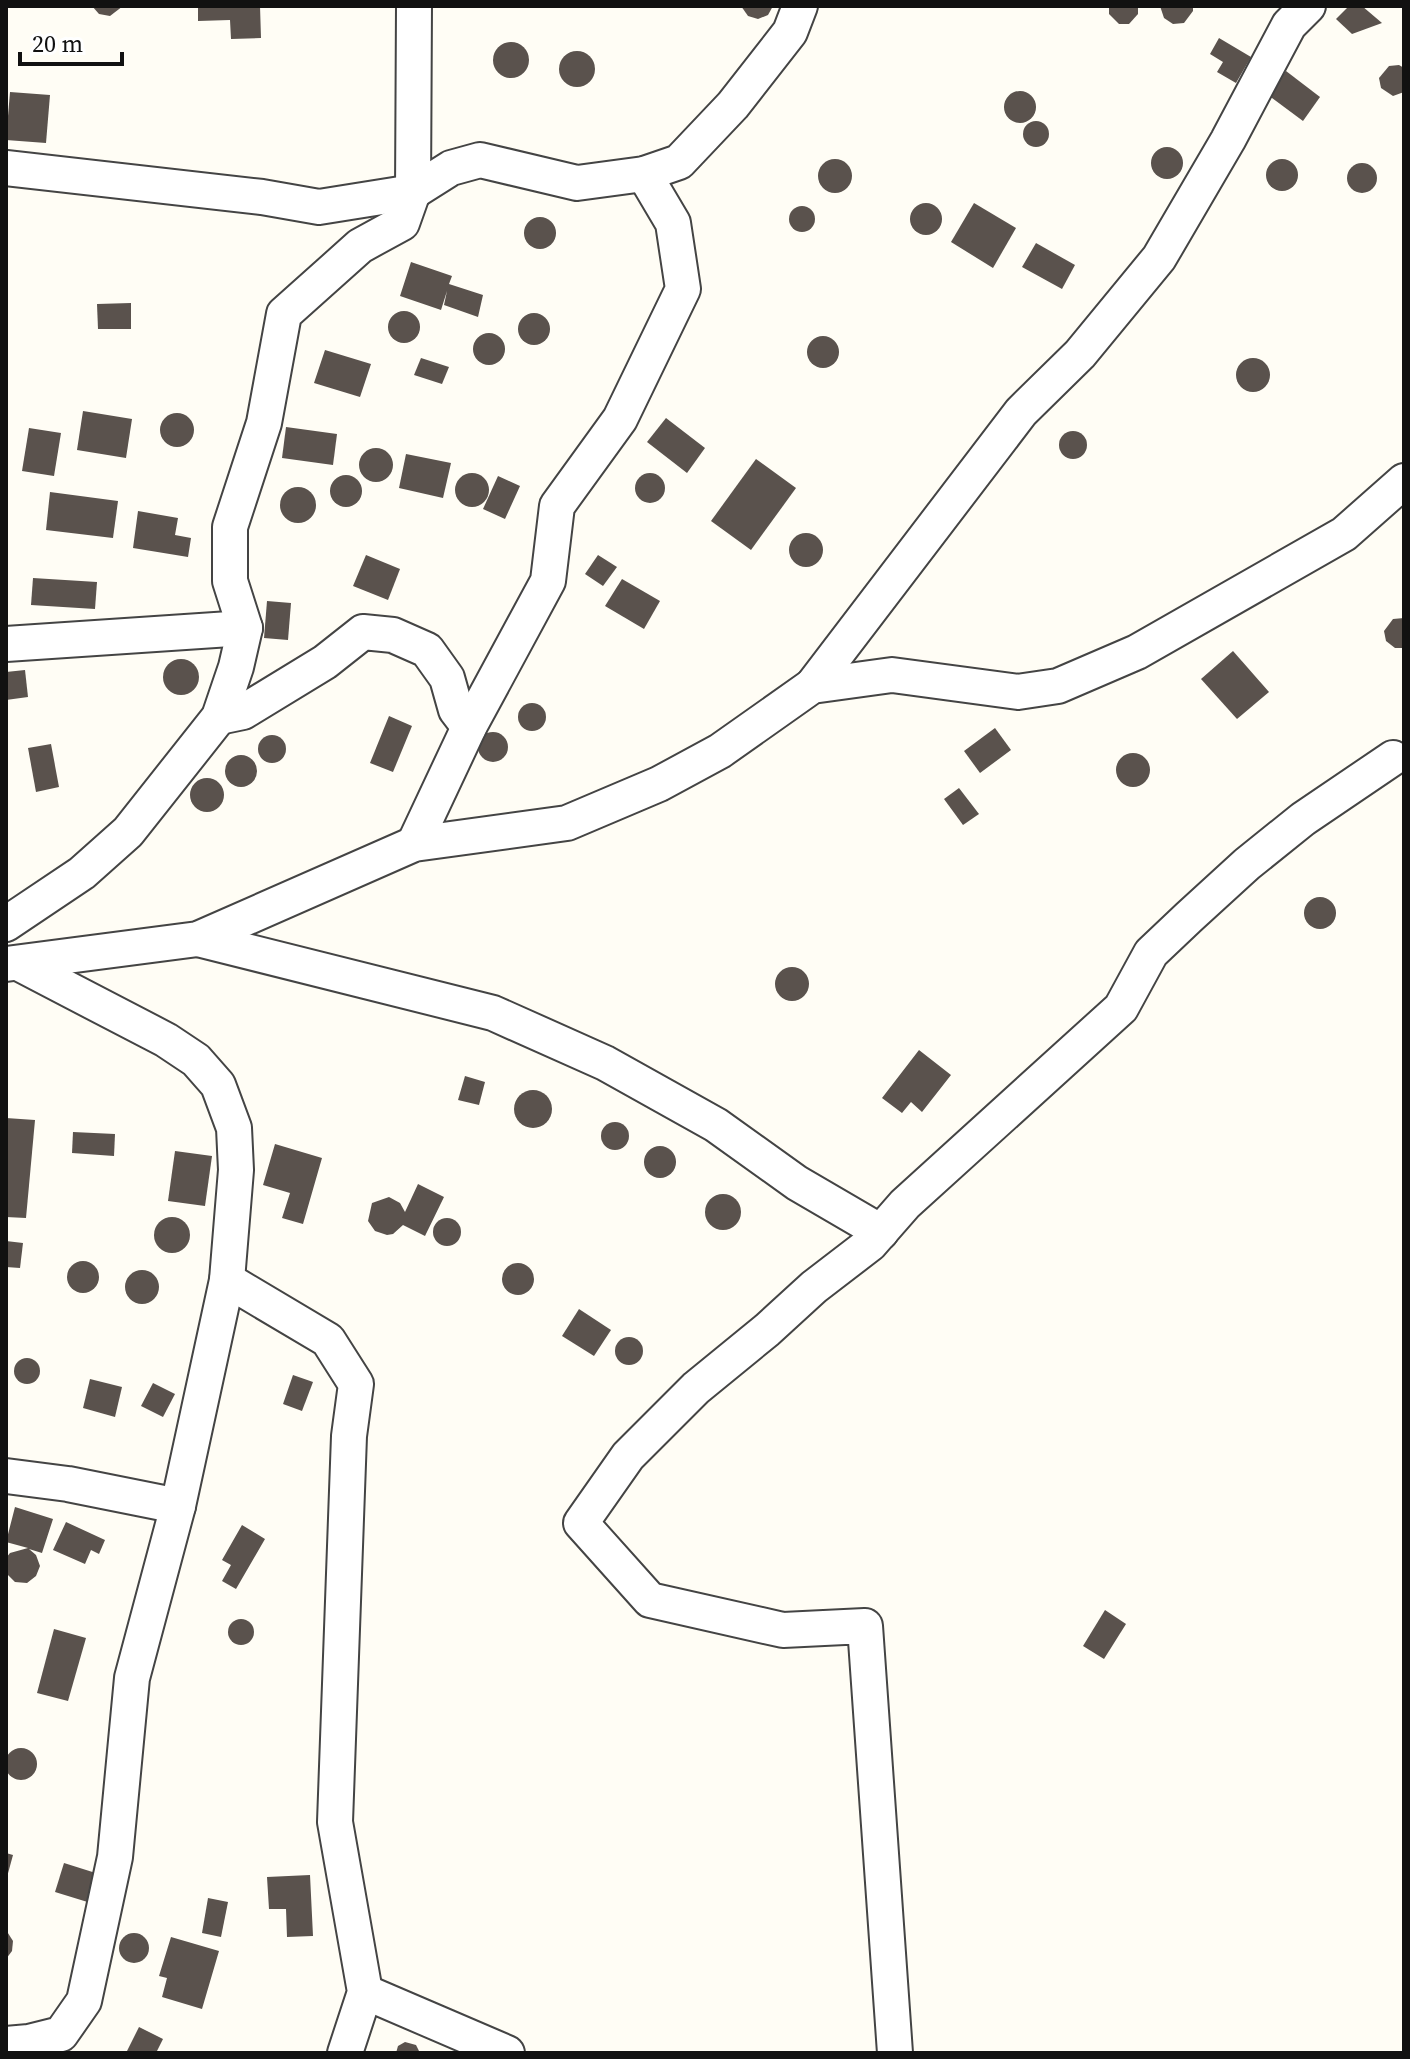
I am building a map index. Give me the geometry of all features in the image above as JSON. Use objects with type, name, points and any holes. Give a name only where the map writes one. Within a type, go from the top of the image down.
[{"type":"street","points":[[6,924],[82,873],[128,832],[219,717],[245,628],[230,581],[230,527],[264,423],[284,314],[360,246],[402,223],[413,192],[414,6]]},
{"type":"street","points":[[6,168],[262,197],[319,207],[413,192],[451,168],[480,160],[577,183],[644,174],[679,162],[733,105],[790,32],[800,6]]},
{"type":"street","points":[[13,964],[198,939],[414,844],[567,823],[659,784],[720,751],[812,686],[1021,412],[1080,354],[1159,258],[1228,140],[1289,25],[1308,6]]},
{"type":"street","points":[[414,844],[469,727],[548,581],[557,506],[620,419],[683,289],[673,223],[644,174]]},
{"type":"street","points":[[812,686],[892,675],[1018,692],[1058,686],[1137,652],[1344,534],[1404,481]]},
{"type":"street","points":[[6,644],[245,628]]},
{"type":"street","points":[[219,717],[243,712],[325,662],[363,632],[393,635],[427,650],[447,678],[456,710],[469,727]]},
{"type":"street","points":[[895,2053],[865,1626],[783,1630],[650,1600],[581,1523],[628,1456],[696,1388],[814,1287],[870,1244],[905,1204],[1121,1008],[1151,953],[1200,906],[1303,819],[1393,758]]},
{"type":"street","points":[[198,939],[493,1013],[605,1063],[716,1125],[797,1183],[881,1232]]},
{"type":"street","points":[[6,2044],[61,2034],[84,2001],[115,1857],[132,1678],[178,1506],[227,1280],[236,1170],[234,1128],[218,1085],[196,1060],[166,1040],[13,964]]},
{"type":"street","points":[[227,1280],[328,1340],[356,1384],[349,1436],[335,1822],[365,1992],[345,2053]]},
{"type":"street","points":[[6,1476],[68,1484],[178,1506]]},
{"type":"street","points":[[365,1992],[507,2053]]},
{"type":"building","points":[[92,6],[123,6],[110,16],[99,14]]},
{"type":"building","points":[[198,6],[260,6],[261,38],[231,39],[230,20],[198,21]]},
{"type":"building","points":[[741,6],[773,6],[768,15],[758,19],[748,16]]},
{"type":"building","points":[[1109,6],[1138,6],[1138,14],[1129,24],[1119,24],[1109,14]]},
{"type":"building","points":[[1160,6],[1193,6],[1193,11],[1184,23],[1173,24],[1164,18]]},
{"type":"building","points":[[1349,6],[1362,6],[1382,23],[1352,34],[1336,19]]},
{"type":"building","points":[[1219,38],[1251,57],[1236,83],[1217,72],[1223,62],[1210,54]]},
{"type":"building","points":[[511,42],[524,47],[529,60],[524,73],[511,78],[498,73],[493,60],[498,47]]},
{"type":"building","points":[[577,51],[590,56],[595,69],[590,82],[577,87],[564,82],[559,69],[564,56]]},
{"type":"building","points":[[1389,66],[1404,68],[1404,92],[1393,96],[1381,88],[1379,78]]},
{"type":"building","points":[[1286,71],[1320,97],[1303,121],[1268,95]]},
{"type":"building","points":[[1020,91],[1031,96],[1036,107],[1031,118],[1020,123],[1009,118],[1004,107],[1009,96]]},
{"type":"building","points":[[10,92],[50,95],[46,143],[6,140]]},
{"type":"building","points":[[1036,121],[1045,125],[1049,134],[1045,143],[1036,147],[1027,143],[1023,134],[1027,125]]},
{"type":"building","points":[[1167,147],[1179,151],[1183,163],[1179,175],[1167,179],[1155,175],[1151,163],[1155,151]]},
{"type":"building","points":[[835,159],[847,164],[852,176],[847,188],[835,193],[823,188],[818,176],[823,164]]},
{"type":"building","points":[[1282,159],[1294,163],[1298,175],[1294,187],[1282,191],[1270,187],[1266,175],[1270,163]]},
{"type":"building","points":[[1362,163],[1368,164],[1376,172],[1376,184],[1368,192],[1362,193],[1356,192],[1348,184],[1347,178],[1348,172],[1356,164]]},
{"type":"building","points":[[926,203],[937,208],[942,219],[937,230],[926,235],[915,230],[910,219],[915,208]]},
{"type":"building","points":[[974,203],[1016,228],[993,268],[951,242]]},
{"type":"building","points":[[802,206],[811,210],[815,219],[811,228],[802,232],[793,228],[789,219],[793,210]]},
{"type":"building","points":[[540,217],[551,222],[556,233],[551,244],[540,249],[529,244],[524,233],[529,222]]},
{"type":"building","points":[[1036,243],[1075,265],[1062,289],[1022,267]]},
{"type":"building","points":[[411,262],[452,276],[449,284],[483,295],[478,317],[444,305],[447,291],[441,310],[400,296]]},
{"type":"building","points":[[131,303],[131,329],[98,329],[97,304]]},
{"type":"building","points":[[404,311],[416,315],[420,327],[416,339],[404,343],[392,339],[388,327],[392,315]]},
{"type":"building","points":[[534,313],[546,317],[550,329],[546,341],[534,345],[522,341],[518,329],[522,317]]},
{"type":"building","points":[[489,333],[501,337],[505,349],[501,361],[489,365],[477,361],[473,349],[477,337]]},
{"type":"building","points":[[823,336],[834,341],[839,352],[834,363],[823,368],[812,363],[807,352],[812,341]]},
{"type":"building","points":[[325,350],[371,364],[360,397],[314,383]]},
{"type":"building","points":[[421,358],[449,367],[442,384],[414,375]]},
{"type":"building","points":[[1253,358],[1265,363],[1270,375],[1265,387],[1253,392],[1241,387],[1236,375],[1241,363]]},
{"type":"building","points":[[83,411],[132,419],[126,458],[77,450]]},
{"type":"building","points":[[177,413],[189,418],[194,430],[189,442],[177,447],[165,442],[160,430],[165,418]]},
{"type":"building","points":[[666,418],[705,448],[687,473],[647,442]]},
{"type":"building","points":[[286,427],[337,434],[333,465],[282,458]]},
{"type":"building","points":[[29,428],[61,433],[54,476],[22,471]]},
{"type":"building","points":[[1073,431],[1083,435],[1087,445],[1083,455],[1073,459],[1063,455],[1059,445],[1063,435]]},
{"type":"building","points":[[376,448],[388,453],[393,465],[388,477],[376,482],[364,477],[359,465],[364,453]]},
{"type":"building","points":[[406,454],[451,463],[443,498],[399,488]]},
{"type":"building","points":[[756,459],[796,488],[751,550],[711,521]]},
{"type":"building","points":[[472,473],[484,478],[489,490],[484,502],[472,507],[460,502],[455,490],[460,478]]},
{"type":"building","points":[[650,473],[661,477],[665,488],[661,499],[650,503],[639,499],[635,488],[639,477]]},
{"type":"building","points":[[346,475],[357,480],[362,491],[357,502],[346,507],[335,502],[330,491],[335,480]]},
{"type":"building","points":[[498,476],[520,486],[505,519],[483,509]]},
{"type":"building","points":[[298,487],[311,492],[316,505],[311,518],[298,523],[285,518],[280,505],[285,492]]},
{"type":"building","points":[[50,492],[118,501],[113,538],[46,530]]},
{"type":"building","points":[[138,511],[178,518],[175,535],[191,538],[188,557],[133,548]]},
{"type":"building","points":[[806,533],[818,538],[823,550],[818,562],[806,567],[794,562],[789,550],[794,538]]},
{"type":"building","points":[[366,555],[400,569],[388,600],[353,586]]},
{"type":"building","points":[[598,555],[617,567],[603,586],[585,574]]},
{"type":"building","points":[[33,578],[97,582],[95,609],[31,605]]},
{"type":"building","points":[[622,579],[660,601],[644,629],[605,606]]},
{"type":"building","points":[[267,601],[291,603],[288,640],[264,638]]},
{"type":"building","points":[[1404,618],[1404,648],[1395,648],[1386,641],[1384,631],[1393,619]]},
{"type":"building","points":[[1233,651],[1269,692],[1237,719],[1201,679]]},
{"type":"building","points":[[181,659],[193,665],[199,677],[193,689],[181,695],[169,689],[163,677],[169,665]]},
{"type":"building","points":[[25,670],[28,697],[6,700],[6,672]]},
{"type":"building","points":[[532,703],[542,707],[546,717],[542,727],[532,731],[522,727],[518,717],[522,707]]},
{"type":"building","points":[[389,716],[412,726],[393,772],[370,763]]},
{"type":"building","points":[[995,728],[1011,750],[980,773],[964,751]]},
{"type":"building","points":[[493,732],[504,736],[508,747],[504,758],[493,762],[482,758],[478,747],[482,736]]},
{"type":"building","points":[[272,735],[282,739],[286,749],[282,759],[272,763],[262,759],[258,749],[262,739]]},
{"type":"building","points":[[51,744],[59,787],[36,792],[28,748]]},
{"type":"building","points":[[1133,753],[1145,758],[1150,770],[1145,782],[1133,787],[1121,782],[1116,770],[1121,758]]},
{"type":"building","points":[[241,755],[252,760],[257,771],[252,782],[241,787],[230,782],[225,771],[230,760]]},
{"type":"building","points":[[207,778],[219,783],[224,795],[219,807],[207,812],[195,807],[190,795],[195,783]]},
{"type":"building","points":[[959,788],[979,814],[963,825],[944,799]]},
{"type":"building","points":[[1320,897],[1331,902],[1336,913],[1331,924],[1320,929],[1309,924],[1304,913],[1309,902]]},
{"type":"building","points":[[792,967],[804,972],[809,984],[804,996],[792,1001],[780,996],[775,984],[780,972]]},
{"type":"building","points":[[919,1050],[951,1075],[922,1112],[911,1102],[902,1113],[882,1098]]},
{"type":"building","points":[[465,1076],[485,1082],[479,1105],[458,1100]]},
{"type":"building","points":[[533,1090],[546,1096],[552,1109],[546,1122],[533,1128],[520,1122],[514,1109],[520,1096]]},
{"type":"building","points":[[6,1118],[35,1120],[26,1218],[6,1217]]},
{"type":"building","points":[[615,1122],[625,1126],[629,1136],[625,1146],[615,1150],[605,1146],[601,1136],[605,1126]]},
{"type":"building","points":[[73,1132],[115,1134],[114,1156],[72,1153]]},
{"type":"building","points":[[275,1144],[322,1158],[303,1224],[282,1218],[290,1193],[263,1185]]},
{"type":"building","points":[[660,1146],[672,1150],[676,1162],[672,1174],[660,1178],[648,1174],[644,1162],[648,1150]]},
{"type":"building","points":[[175,1151],[212,1156],[205,1206],[168,1201]]},
{"type":"building","points":[[418,1184],[444,1197],[425,1236],[403,1225],[393,1234],[375,1231],[368,1221],[372,1203],[389,1197],[400,1203],[405,1212]]},
{"type":"building","points":[[723,1194],[736,1199],[741,1212],[736,1225],[723,1230],[710,1225],[705,1212],[710,1199]]},
{"type":"building","points":[[172,1217],[185,1222],[190,1235],[185,1248],[172,1253],[159,1248],[154,1235],[159,1222]]},
{"type":"building","points":[[447,1218],[457,1222],[461,1232],[457,1242],[447,1246],[437,1242],[433,1232],[437,1222]]},
{"type":"building","points":[[6,1241],[23,1243],[20,1268],[6,1267]]},
{"type":"building","points":[[83,1261],[95,1265],[99,1277],[95,1289],[83,1293],[71,1289],[67,1277],[71,1265]]},
{"type":"building","points":[[518,1263],[529,1268],[534,1279],[529,1290],[518,1295],[507,1290],[502,1279],[507,1268]]},
{"type":"building","points":[[142,1270],[154,1275],[159,1287],[154,1299],[142,1304],[130,1299],[125,1287],[130,1275]]},
{"type":"building","points":[[579,1309],[611,1330],[594,1356],[562,1336]]},
{"type":"building","points":[[629,1337],[639,1341],[643,1351],[639,1361],[629,1365],[619,1361],[615,1351],[619,1341]]},
{"type":"building","points":[[27,1358],[37,1361],[40,1371],[37,1381],[27,1384],[17,1381],[14,1371],[17,1361]]},
{"type":"building","points":[[293,1375],[313,1382],[302,1411],[283,1404]]},
{"type":"building","points":[[90,1379],[122,1387],[115,1417],[83,1408]]},
{"type":"building","points":[[153,1383],[175,1394],[163,1417],[141,1406]]},
{"type":"building","points":[[15,1507],[53,1519],[42,1553],[29,1549],[36,1555],[40,1566],[36,1576],[27,1583],[15,1582],[6,1573],[6,1558],[10,1553],[28,1548],[6,1542]]},
{"type":"building","points":[[66,1522],[105,1540],[99,1554],[91,1550],[85,1564],[53,1550]]},
{"type":"building","points":[[242,1525],[265,1539],[236,1589],[222,1581],[231,1565],[222,1560]]},
{"type":"building","points":[[1105,1610],[1126,1624],[1104,1659],[1083,1646]]},
{"type":"building","points":[[241,1619],[250,1623],[254,1632],[250,1641],[241,1645],[232,1641],[228,1632],[232,1623]]},
{"type":"building","points":[[54,1629],[86,1638],[68,1701],[37,1693]]},
{"type":"building","points":[[21,1748],[32,1753],[37,1764],[32,1775],[21,1780],[10,1775],[5,1764],[10,1753]]},
{"type":"building","points":[[6,1853],[13,1855],[7,1877],[6,1876]]},
{"type":"building","points":[[64,1863],[102,1875],[94,1904],[55,1892]]},
{"type":"building","points":[[310,1875],[313,1936],[287,1937],[286,1909],[269,1909],[267,1877]]},
{"type":"building","points":[[208,1898],[228,1902],[221,1937],[202,1933]]},
{"type":"building","points":[[6,1930],[13,1941],[12,1951],[6,1959]]},
{"type":"building","points":[[134,1933],[145,1937],[149,1948],[145,1959],[134,1963],[123,1959],[119,1948],[123,1937]]},
{"type":"building","points":[[171,1937],[219,1951],[202,2009],[162,1997],[167,1978],[159,1976]]},
{"type":"building","points":[[139,2027],[163,2039],[156,2053],[126,2053]]},
{"type":"building","points":[[405,2042],[416,2045],[420,2053],[396,2053],[398,2046]]}]
